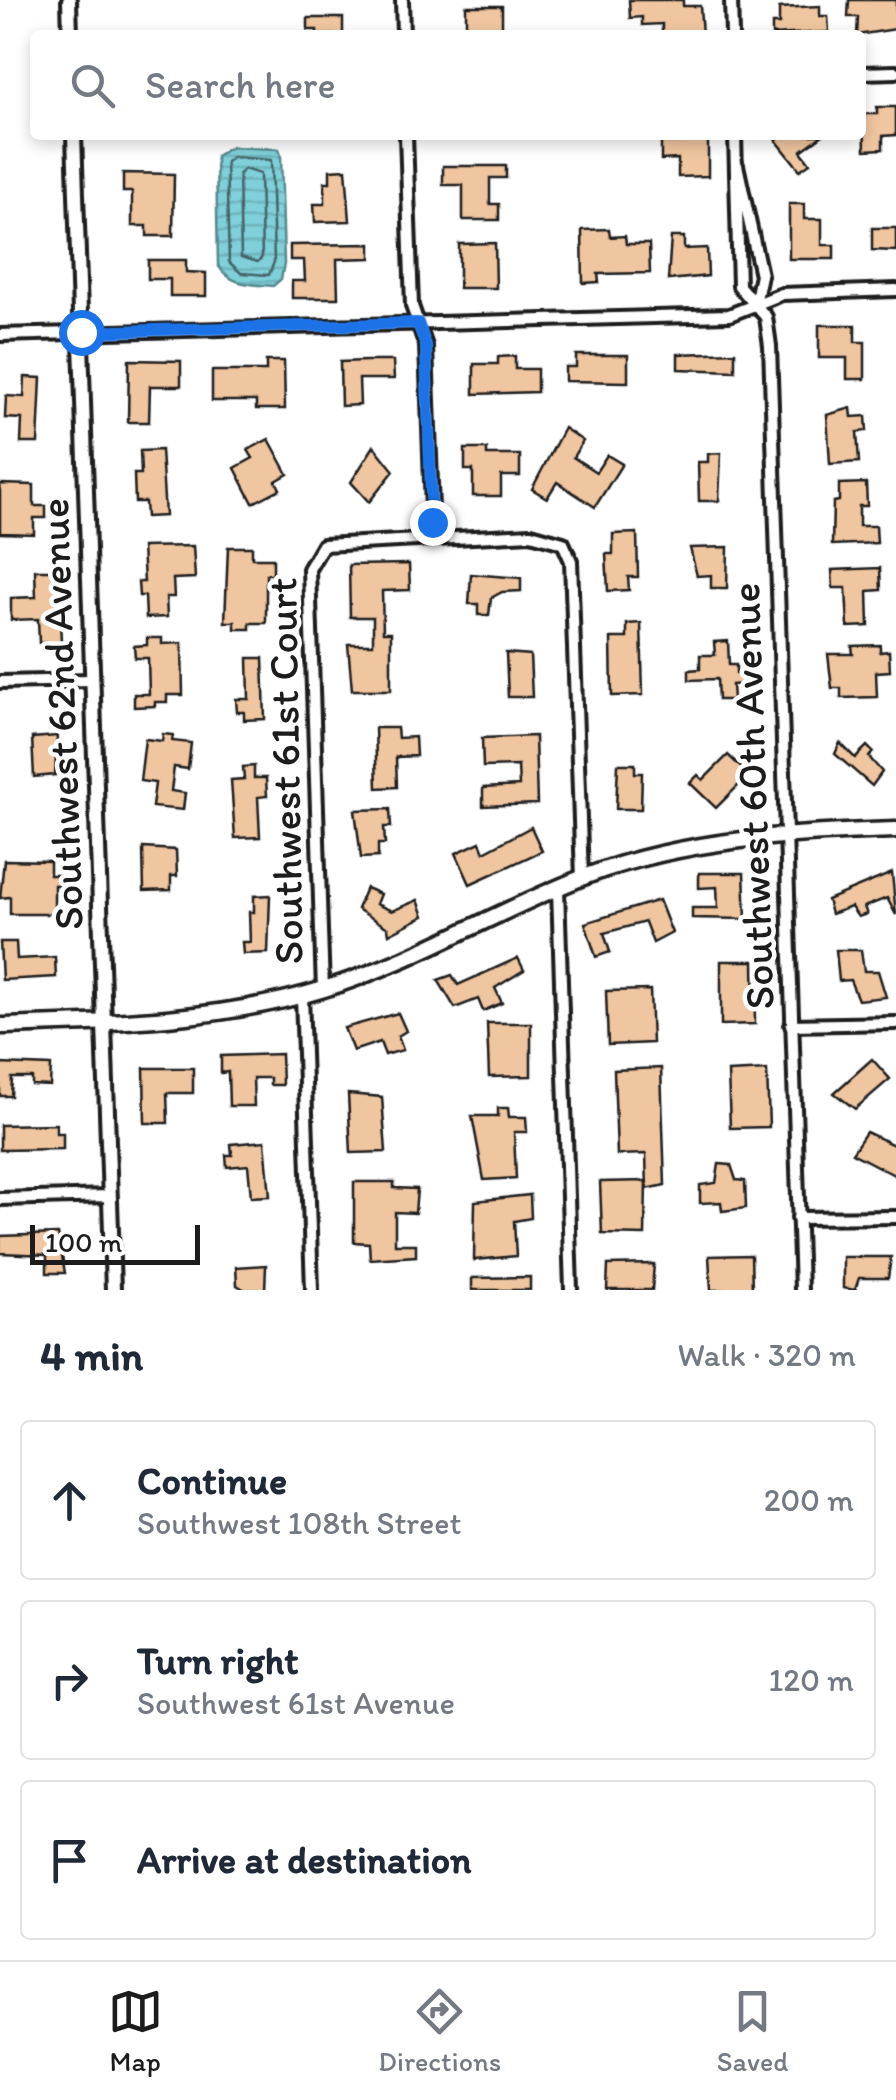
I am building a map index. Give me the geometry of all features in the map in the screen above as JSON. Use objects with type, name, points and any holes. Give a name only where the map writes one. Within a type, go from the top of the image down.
[{"type":"main road","points":[[0,1026],[104,1023],[302,995],[323,990],[582,878],[670,854],[785,836],[896,830]]},
{"type":"street","points":[[70,0],[70,30]]},
{"type":"street","points":[[402,0],[402,30]]},
{"type":"street","points":[[731,0],[732,30]]},
{"type":"street","points":[[866,73],[896,72]]},
{"type":"street","name":"Southwest 62nd Avenue","points":[[74,140],[113,1290]]},
{"type":"street","points":[[406,140],[412,306],[426,346],[433,537],[542,534],[563,543],[571,561],[582,878]]},
{"type":"street","name":"Southwest 60th Avenue","points":[[736,140],[739,286],[766,317],[770,346],[801,1290]]},
{"type":"street","name":"Southwest 60th Avenue","points":[[736,164],[761,275],[755,305]]},
{"type":"street","points":[[0,335],[729,314],[782,294],[896,290]]},
{"type":"street","name":"Southwest 61st Court","points":[[323,990],[309,574],[315,551],[336,541],[433,537]]},
{"type":"street","points":[[0,682],[92,680]]},
{"type":"street","points":[[558,889],[571,1290]]},
{"type":"street","name":"Southwest 61st Court","points":[[302,995],[312,1290]]},
{"type":"street","points":[[792,1025],[896,1023]]},
{"type":"street","points":[[0,1199],[110,1196]]},
{"type":"street","points":[[798,1218],[896,1217]]},
{"type":"water","points":[[231,147],[279,149],[284,264],[281,279],[273,286],[235,280],[218,265],[216,156]]},
{"type":"building","points":[[629,0],[683,0],[683,6],[700,6],[702,30],[662,30],[662,24],[642,25],[642,17],[630,18]]},
{"type":"building","points":[[849,0],[896,0],[896,29],[866,34],[866,30],[857,30],[858,17],[848,17]]},
{"type":"building","points":[[466,6],[502,6],[502,30],[466,30]]},
{"type":"building","points":[[820,6],[820,16],[828,16],[829,30],[772,30],[772,24],[779,24],[779,8]]},
{"type":"building","points":[[308,18],[343,18],[343,30],[308,30]]},
{"type":"building","points":[[877,107],[896,107],[896,135],[883,136],[883,149],[865,150],[866,114],[877,114]]},
{"type":"building","points":[[708,140],[708,176],[678,177],[678,159],[661,160],[661,142]]},
{"type":"building","points":[[776,140],[816,140],[801,151],[810,163],[800,170]]},
{"type":"building","points":[[443,166],[506,166],[506,178],[490,178],[490,204],[499,204],[499,220],[463,220],[463,185],[443,185]]},
{"type":"building","points":[[346,169],[350,221],[315,222],[314,204],[325,204],[325,182],[330,182],[330,170]]},
{"type":"building","points":[[123,173],[174,174],[173,236],[147,236],[147,226],[132,226],[132,192],[123,192]]},
{"type":"building","points":[[789,204],[804,204],[804,219],[822,219],[822,245],[834,245],[834,259],[789,259]]},
{"type":"building","points":[[872,228],[896,228],[896,251],[872,250]]},
{"type":"building","points":[[609,229],[610,237],[625,236],[626,244],[649,244],[650,273],[598,274],[599,282],[583,283],[582,230]]},
{"type":"building","points":[[671,237],[684,237],[684,249],[707,248],[708,276],[668,280]]},
{"type":"building","points":[[495,243],[496,288],[459,288],[459,244]]},
{"type":"building","points":[[371,244],[371,258],[337,259],[338,298],[292,298],[292,281],[305,281],[304,260],[290,260],[290,245]]},
{"type":"building","points":[[148,260],[186,260],[186,272],[206,273],[206,296],[170,296],[170,279],[148,279]]},
{"type":"building","points":[[819,325],[855,325],[855,342],[865,342],[865,379],[847,379],[847,358],[819,358]]},
{"type":"building","points":[[735,352],[735,371],[678,369],[678,354]]},
{"type":"building","points":[[576,355],[628,355],[628,382],[565,381],[565,367],[576,367]]},
{"type":"building","points":[[515,356],[515,369],[537,369],[537,392],[474,394],[474,364],[498,364],[498,357]]},
{"type":"building","points":[[129,360],[181,361],[181,386],[150,386],[149,422],[128,422]]},
{"type":"building","points":[[266,361],[284,361],[285,409],[256,409],[256,401],[212,401],[212,371],[266,371]]},
{"type":"building","points":[[393,361],[394,379],[359,379],[360,405],[341,406],[340,362]]},
{"type":"building","points":[[25,377],[41,378],[38,443],[21,443],[22,419],[5,418],[6,396],[24,397]]},
{"type":"building","points":[[851,408],[852,417],[866,416],[867,431],[857,432],[859,462],[830,464],[827,415]]},
{"type":"building","points":[[564,428],[583,441],[573,457],[596,472],[607,455],[622,464],[595,507],[557,482],[547,498],[532,489]]},
{"type":"building","points":[[269,439],[288,474],[276,481],[280,489],[253,503],[235,468],[253,458],[248,450]]},
{"type":"building","points":[[374,446],[394,471],[369,502],[351,482]]},
{"type":"building","points":[[465,449],[487,449],[487,455],[520,455],[520,476],[501,476],[501,496],[473,496],[473,470],[465,470]]},
{"type":"building","points":[[161,450],[165,516],[146,517],[145,502],[135,502],[134,474],[141,474],[140,451]]},
{"type":"building","points":[[721,453],[719,501],[699,501],[698,462],[708,462],[708,454]]},
{"type":"building","points":[[866,483],[867,506],[859,506],[859,526],[876,526],[877,543],[832,545],[833,502],[839,501],[839,484]]},
{"type":"building","points":[[0,484],[34,485],[34,506],[46,506],[46,518],[34,518],[34,534],[0,533]]},
{"type":"building","points":[[637,533],[638,577],[628,577],[629,590],[608,591],[606,554],[613,554],[613,534]]},
{"type":"building","points":[[193,546],[195,578],[173,579],[174,597],[166,597],[167,617],[146,618],[145,596],[139,596],[138,582],[144,582],[142,547]]},
{"type":"building","points":[[228,547],[252,547],[252,558],[273,558],[273,574],[266,574],[266,623],[250,623],[250,629],[235,629],[235,622],[225,622]]},
{"type":"building","points":[[728,547],[727,588],[711,588],[711,575],[697,576],[690,548]]},
{"type":"building","points":[[409,564],[410,590],[382,591],[383,632],[391,632],[391,690],[352,690],[348,644],[373,644],[373,617],[350,617],[349,565]]},
{"type":"building","points":[[880,568],[881,590],[868,591],[869,626],[848,627],[846,588],[833,588],[832,570]]},
{"type":"building","points":[[35,570],[58,570],[61,642],[39,643],[38,619],[11,620],[11,598],[36,597]]},
{"type":"building","points":[[471,574],[521,578],[521,591],[502,592],[491,598],[489,615],[478,615],[478,604],[469,604]]},
{"type":"building","points":[[641,623],[643,695],[612,696],[611,638],[627,638],[627,624]]},
{"type":"building","points":[[147,638],[162,638],[162,644],[182,643],[183,695],[167,695],[167,702],[155,702],[155,706],[134,707],[134,694],[149,694],[148,658],[135,658],[134,646],[147,645]]},
{"type":"building","points":[[728,641],[729,665],[736,665],[736,674],[745,674],[745,684],[732,685],[733,700],[718,700],[717,679],[689,680],[689,670],[700,669],[700,655],[715,655],[714,642]]},
{"type":"building","points":[[880,645],[880,652],[889,651],[890,671],[876,672],[877,697],[841,698],[841,688],[832,688],[828,654],[853,654],[852,646]]},
{"type":"building","points":[[506,653],[530,655],[532,697],[508,697]]},
{"type":"building","points":[[248,658],[263,658],[265,719],[244,720],[244,712],[237,712],[236,699],[249,699]]},
{"type":"building","points":[[375,728],[397,728],[398,738],[415,737],[416,756],[396,757],[397,787],[377,788]]},
{"type":"building","points":[[163,734],[173,735],[172,741],[191,743],[188,769],[174,767],[171,791],[185,793],[183,810],[152,807],[155,783],[140,781],[145,739],[162,741]]},
{"type":"building","points":[[57,736],[55,775],[34,777],[32,738]]},
{"type":"building","points":[[535,736],[537,804],[483,806],[483,788],[519,786],[518,766],[483,767],[482,738]]},
{"type":"building","points":[[840,743],[855,758],[867,746],[873,752],[869,757],[882,772],[872,786],[835,754]]},
{"type":"building","points":[[728,755],[749,775],[716,808],[690,783],[698,775],[703,780]]},
{"type":"building","points":[[618,764],[635,764],[635,773],[642,773],[641,809],[616,809]]},
{"type":"building","points":[[254,766],[254,778],[266,778],[267,796],[258,797],[260,837],[235,838],[231,780],[244,779],[243,767]]},
{"type":"building","points":[[390,809],[391,827],[384,827],[385,844],[378,844],[378,857],[361,858],[355,810]]},
{"type":"building","points":[[531,827],[542,851],[470,884],[456,853],[480,842],[484,852]]},
{"type":"building","points":[[143,848],[176,850],[177,876],[171,876],[171,890],[144,891]]},
{"type":"building","points":[[4,860],[50,861],[50,875],[72,875],[72,885],[54,885],[54,914],[10,914],[10,897],[0,898]]},
{"type":"building","points":[[699,873],[744,873],[746,919],[692,918],[692,908],[718,908],[717,887],[699,888]]},
{"type":"building","points":[[892,873],[896,915],[887,898],[864,907],[867,914],[858,917],[851,907],[831,914],[827,900]]},
{"type":"building","points":[[366,888],[380,894],[376,904],[392,911],[418,900],[424,916],[389,934],[388,928],[357,909]]},
{"type":"building","points":[[270,895],[268,953],[243,954],[242,942],[250,942],[249,912],[254,912],[254,896]]},
{"type":"building","points":[[659,900],[672,933],[653,943],[645,922],[604,933],[610,952],[596,957],[585,923]]},
{"type":"building","points":[[0,942],[16,942],[17,959],[55,957],[56,977],[2,980]]},
{"type":"building","points":[[836,950],[861,950],[864,971],[878,971],[886,997],[858,1000],[850,980],[839,981]]},
{"type":"building","points":[[518,958],[524,970],[495,988],[502,1003],[483,1011],[478,999],[455,1008],[438,980],[452,975],[458,985]]},
{"type":"building","points":[[721,961],[754,961],[755,1024],[721,1025]]},
{"type":"building","points":[[650,990],[652,1043],[608,1045],[606,991]]},
{"type":"building","points":[[398,1013],[406,1031],[398,1036],[403,1050],[385,1055],[380,1042],[353,1051],[344,1028]]},
{"type":"building","points":[[487,1023],[531,1023],[531,1076],[489,1077]]},
{"type":"building","points":[[281,1054],[282,1085],[270,1085],[270,1078],[253,1078],[254,1106],[229,1106],[228,1072],[221,1073],[221,1056]]},
{"type":"building","points":[[872,1059],[890,1079],[855,1109],[834,1093]]},
{"type":"building","points":[[0,1064],[51,1066],[50,1086],[32,1085],[32,1078],[12,1078],[11,1096],[0,1096]]},
{"type":"building","points":[[144,1068],[193,1068],[193,1093],[167,1093],[168,1123],[145,1123]]},
{"type":"building","points":[[661,1068],[665,1185],[647,1189],[646,1154],[617,1155],[614,1070]]},
{"type":"building","points":[[767,1070],[769,1127],[730,1128],[728,1072]]},
{"type":"building","points":[[348,1094],[382,1097],[386,1152],[351,1153]]},
{"type":"building","points":[[498,1108],[508,1108],[509,1117],[526,1117],[527,1132],[514,1132],[516,1178],[484,1180],[472,1116],[498,1116]]},
{"type":"building","points":[[56,1124],[56,1133],[63,1133],[63,1149],[0,1150],[0,1125]]},
{"type":"building","points":[[866,1132],[896,1146],[896,1176],[852,1153]]},
{"type":"building","points":[[265,1141],[270,1196],[251,1197],[248,1165],[227,1167],[226,1155],[232,1155],[231,1144]]},
{"type":"building","points":[[719,1164],[731,1165],[736,1180],[745,1181],[746,1208],[722,1211],[721,1202],[700,1203],[700,1185],[716,1183]]},
{"type":"building","points":[[646,1181],[645,1235],[602,1234],[600,1182]]},
{"type":"building","points":[[354,1182],[394,1182],[394,1188],[417,1189],[415,1213],[395,1212],[395,1244],[416,1244],[416,1256],[370,1259],[369,1243],[354,1242]]},
{"type":"building","points":[[530,1195],[531,1218],[514,1221],[516,1256],[474,1260],[475,1201]]},
{"type":"building","points":[[58,1234],[65,1273],[47,1273],[47,1255],[0,1253],[0,1236]]},
{"type":"building","points":[[751,1255],[752,1290],[711,1290],[709,1256]]},
{"type":"building","points":[[843,1257],[891,1257],[888,1278],[859,1278],[855,1290],[843,1288]]},
{"type":"building","points":[[654,1264],[652,1290],[607,1290],[608,1265]]},
{"type":"building","points":[[266,1265],[265,1290],[245,1290],[237,1285],[236,1267]]},
{"type":"building","points":[[530,1277],[530,1290],[472,1290],[472,1278]]},
{"type":"route","points":[[81,332],[418,323],[426,346],[432,522]]}]
